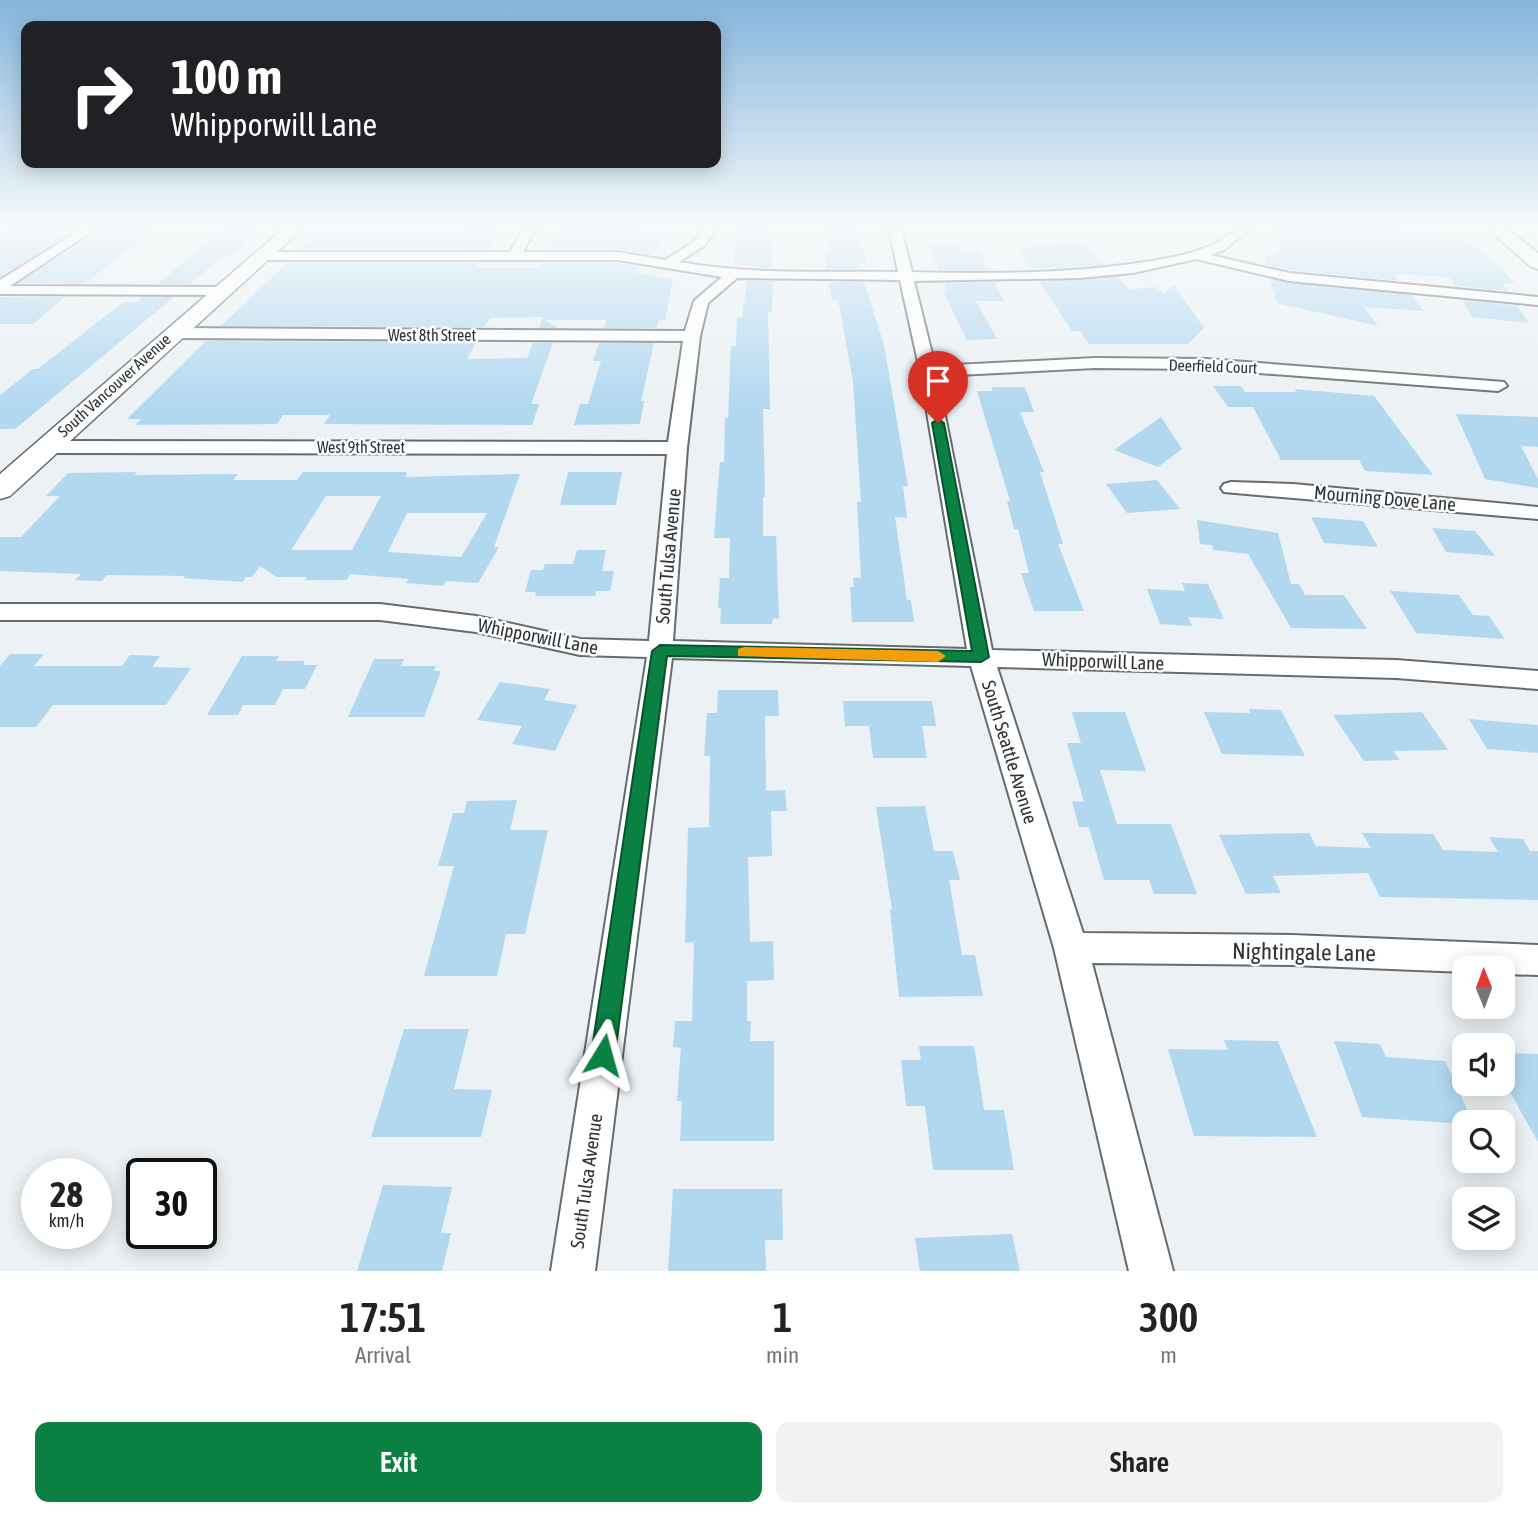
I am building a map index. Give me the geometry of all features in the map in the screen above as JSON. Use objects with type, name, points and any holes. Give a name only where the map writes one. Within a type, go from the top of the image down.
[{"type":"street","name":"South Vancouver Avenue","points":[[0,490],[226,287]]},
{"type":"street","name":"South Tulsa Avenue","points":[[573,1271],[660,651],[677,448],[692,336],[701,301],[718,287]]},
{"type":"street","name":"South Seattle Avenue","points":[[910,287],[981,657],[1071,948],[1152,1271]]},
{"type":"street","points":[[1396,287],[1538,301]]},
{"type":"street","points":[[0,288],[222,291]]},
{"type":"street","name":"West 8th Street","points":[[173,333],[692,336]]},
{"type":"street","name":"Deerfield Court","points":[[928,371],[1095,363],[1206,364],[1498,386]]},
{"type":"street","name":"West 9th Street","points":[[45,447],[677,448]]},
{"type":"street","name":"Mourning Dove Lane","points":[[1231,488],[1306,491],[1538,513]]},
{"type":"street","name":"Whipporwill Lane","points":[[0,612],[380,612],[476,624],[580,647],[1396,669],[1538,680]]},
{"type":"street","name":"Nightingale Lane","points":[[1071,948],[1292,950],[1538,960]]},
{"type":"building","points":[[262,287],[671,287],[665,320],[659,320],[657,328],[604,328],[606,320],[545,320],[558,328],[539,328],[543,317],[490,318],[485,327],[221,326]]},
{"type":"building","points":[[746,287],[773,287],[772,312],[768,312],[770,409],[763,409],[763,536],[776,536],[779,619],[773,618],[772,624],[720,624],[721,608],[718,608],[720,578],[729,578],[730,538],[714,538],[716,510],[720,462],[724,462],[731,346],[736,346],[737,317],[742,317]]},
{"type":"building","points":[[830,287],[866,287],[884,345],[908,486],[903,486],[907,518],[895,517],[907,600],[911,600],[914,622],[852,622],[850,587],[854,587],[853,578],[861,578],[857,502],[861,502],[853,381],[838,300],[832,300]]},
{"type":"building","points":[[946,287],[998,287],[1004,301],[976,301],[997,339],[967,340],[943,291],[947,291]]},
{"type":"building","points":[[1043,287],[1156,287],[1164,294],[1176,287],[1204,328],[1188,344],[1089,344],[1080,331],[1072,331]]},
{"type":"building","points":[[1272,287],[1343,287],[1411,295],[1424,311],[1364,307],[1378,326],[1277,303]]},
{"type":"building","points":[[1469,287],[1505,287],[1508,291]]},
{"type":"building","points":[[0,297],[65,297],[33,324],[0,324]]},
{"type":"building","points":[[141,297],[174,297],[15,429],[0,429],[0,395],[33,369],[38,369],[123,302],[136,302]]},
{"type":"building","points":[[1463,300],[1517,306],[1529,323],[1472,317]]},
{"type":"building","points":[[206,341],[476,342],[467,359],[527,358],[533,343],[553,343],[531,404],[539,404],[532,425],[324,424],[330,415],[283,415],[277,424],[135,425],[141,419],[127,419]]},
{"type":"building","points":[[599,343],[654,343],[641,401],[644,401],[640,424],[574,425],[580,404],[588,404],[601,361],[593,361]]},
{"type":"building","points":[[1213,386],[1241,386],[1245,392],[1297,392],[1294,389],[1374,396],[1433,475],[1365,471],[1359,460],[1281,460],[1253,407],[1228,407]]},
{"type":"building","points":[[991,387],[1025,387],[1034,412],[1020,412],[1044,472],[1040,472],[1063,544],[1058,544],[1084,611],[1034,611],[1021,573],[1029,573],[1018,529],[1014,529],[1007,501],[1010,501],[977,391],[993,391]]},
{"type":"building","points":[[1456,414],[1538,417],[1538,447],[1521,446],[1538,479],[1538,488],[1485,479]]},
{"type":"building","points":[[1161,417],[1182,449],[1158,467],[1114,450]]},
{"type":"building","points":[[303,472],[407,472],[405,477],[520,474],[494,547],[499,547],[478,583],[446,581],[443,586],[406,583],[409,579],[350,574],[347,580],[305,580],[307,577],[277,577],[260,566],[252,577],[246,577],[243,582],[183,578],[185,576],[107,575],[102,581],[75,580],[81,574],[0,571],[0,537],[21,537],[60,496],[46,496],[68,473],[238,474],[233,480],[297,480]],"holes":[[[326,496],[381,496],[352,550],[291,550]],[[407,513],[487,513],[461,557],[388,552]]]},
{"type":"building","points":[[568,472],[622,472],[616,505],[560,505]]},
{"type":"building","points":[[1157,480],[1180,509],[1127,513],[1106,484]]},
{"type":"building","points":[[1311,517],[1363,521],[1378,547],[1324,543]]},
{"type":"building","points":[[1197,520],[1278,533],[1291,584],[1299,584],[1305,595],[1344,595],[1367,629],[1291,628],[1248,554],[1213,550],[1212,545],[1200,544]]},
{"type":"building","points":[[1432,528],[1475,531],[1495,556],[1446,552]]},
{"type":"building","points":[[577,550],[606,550],[602,571],[614,571],[610,591],[596,591],[595,596],[535,596],[536,592],[525,592],[531,570],[543,570],[545,564],[573,564]]},
{"type":"building","points":[[1182,583],[1208,584],[1224,619],[1188,617],[1192,626],[1160,624],[1147,589],[1185,591]]},
{"type":"building","points":[[1390,591],[1459,595],[1473,615],[1489,616],[1505,639],[1416,633]]},
{"type":"building","points":[[10,654],[44,654],[34,666],[122,666],[130,655],[160,656],[152,667],[191,668],[166,705],[53,705],[36,727],[0,727],[0,666]]},
{"type":"building","points":[[242,656],[279,656],[276,661],[305,661],[303,665],[317,665],[305,689],[283,689],[275,705],[243,705],[238,715],[207,715]]},
{"type":"building","points":[[374,659],[404,659],[401,666],[436,666],[434,671],[441,671],[424,717],[348,717]]},
{"type":"building","points":[[500,682],[550,689],[544,700],[577,705],[555,751],[512,744],[522,726],[477,720]]},
{"type":"building","points":[[718,690],[778,690],[779,716],[765,716],[766,791],[785,790],[787,811],[771,811],[772,856],[748,857],[750,942],[773,941],[774,980],[747,981],[747,1021],[751,1021],[750,1041],[774,1041],[774,1141],[680,1141],[682,1101],[677,1101],[681,1048],[673,1047],[675,1021],[692,1021],[694,942],[685,943],[688,828],[709,827],[710,756],[704,756],[707,713],[717,713]]},
{"type":"building","points":[[843,701],[932,701],[936,726],[922,726],[927,758],[873,758],[869,726],[845,726]]},
{"type":"building","points":[[1249,709],[1281,710],[1305,756],[1222,754],[1204,712],[1250,713]]},
{"type":"building","points":[[1072,712],[1125,712],[1146,771],[1100,770],[1117,824],[1171,824],[1197,894],[1154,894],[1149,880],[1104,880],[1089,827],[1079,827],[1072,801],[1084,802],[1067,743],[1081,743]]},
{"type":"building","points":[[1422,712],[1448,750],[1393,751],[1400,760],[1364,761],[1333,715]]},
{"type":"building","points":[[1469,719],[1538,725],[1538,753],[1487,749]]},
{"type":"building","points":[[517,800],[510,830],[548,830],[525,934],[506,934],[497,976],[424,976],[454,866],[438,866],[453,813],[464,813],[467,801]]},
{"type":"building","points":[[925,806],[934,851],[953,851],[960,880],[949,880],[962,955],[975,955],[983,996],[899,997],[892,910],[876,807]]},
{"type":"building","points":[[1309,833],[1316,846],[1371,848],[1362,833],[1433,834],[1443,850],[1498,852],[1489,837],[1523,839],[1530,851],[1538,851],[1538,900],[1380,897],[1368,873],[1273,876],[1281,893],[1246,894],[1219,835]]},
{"type":"building","points":[[404,1029],[469,1029],[454,1089],[492,1090],[481,1137],[371,1137]]},
{"type":"building","points":[[1224,1040],[1278,1041],[1317,1137],[1194,1136],[1168,1049],[1228,1050]]},
{"type":"building","points":[[1334,1041],[1380,1044],[1386,1057],[1445,1061],[1452,1076],[1452,1096],[1461,1096],[1467,1110],[1452,1110],[1452,1123],[1362,1117]]},
{"type":"building","points":[[919,1046],[974,1046],[984,1110],[1004,1110],[1014,1170],[933,1170],[925,1106],[906,1106],[901,1060],[921,1060]]},
{"type":"building","points":[[1515,1053],[1538,1054],[1538,1142],[1512,1096],[1515,1096]]},
{"type":"building","points":[[383,1185],[452,1187],[441,1233],[451,1233],[442,1271],[357,1271]]},
{"type":"building","points":[[673,1189],[782,1189],[783,1240],[765,1240],[766,1271],[668,1271]]},
{"type":"building","points":[[1012,1234],[1020,1271],[920,1271],[915,1238]]},
{"type":"slow traffic","points":[[744,652],[938,656]]},
{"type":"route","points":[[603,1055],[660,651],[981,657],[938,423]]}]
